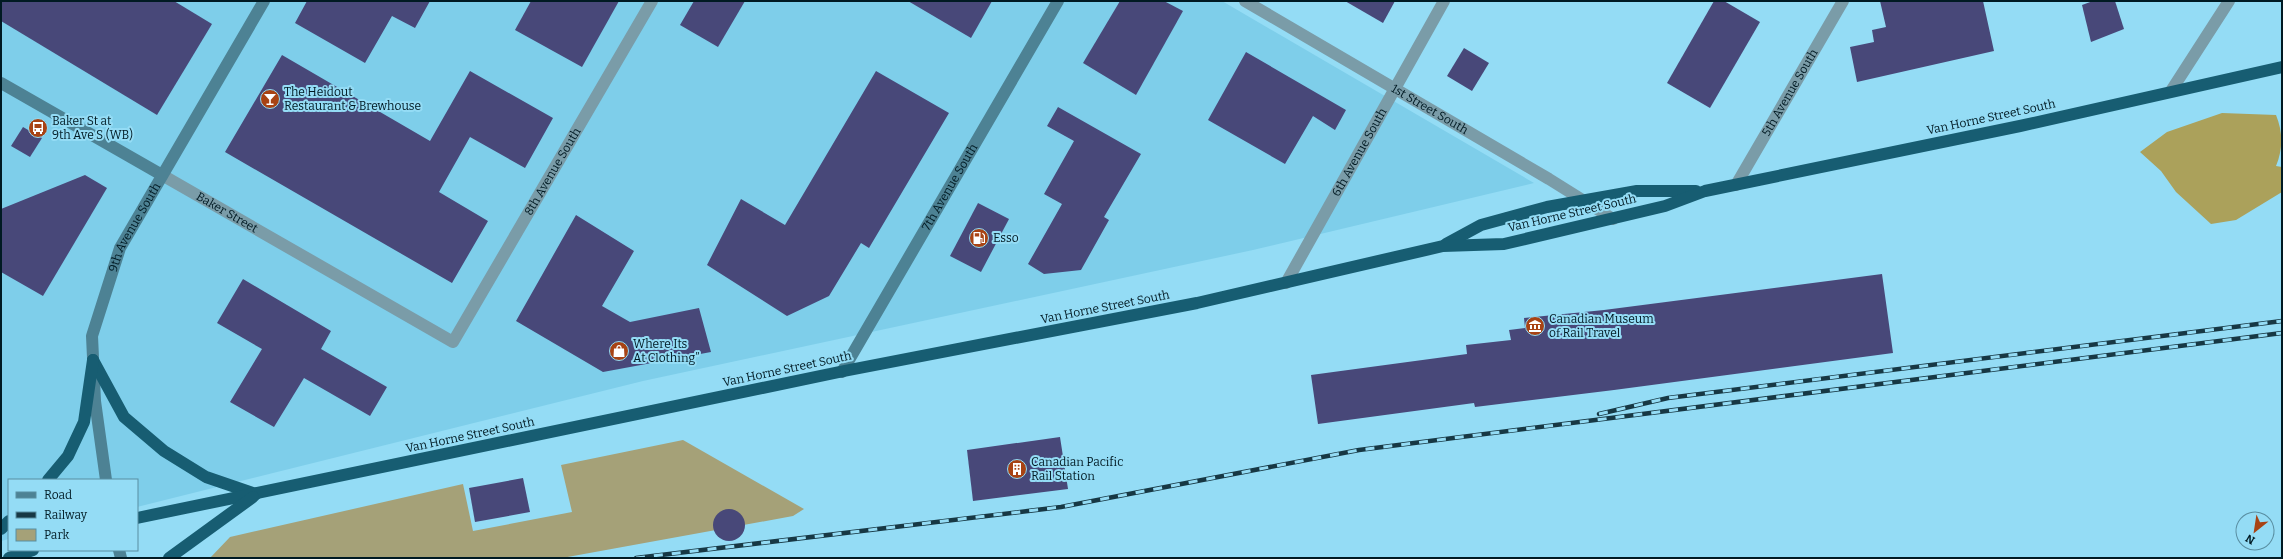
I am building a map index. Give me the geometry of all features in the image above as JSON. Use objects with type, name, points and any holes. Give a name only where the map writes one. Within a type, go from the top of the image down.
[{"type":"highway","name":"Van Horne Street South","points":[[138,518],[842,372],[1068,330],[1286,283],[1443,246],[1504,244],[1664,206],[1705,191],[2020,126],[2282,67]]},
{"type":"highway","name":"Van Horne Street South","points":[[1443,246],[1482,225],[1547,207],[1637,191],[1705,191]]},
{"type":"highway","points":[[49,479],[68,456],[84,422],[93,360]]},
{"type":"highway","points":[[93,360],[124,417],[164,452],[206,478],[257,494]]},
{"type":"highway","points":[[169,558],[257,494]]},
{"type":"highway","points":[[9,558],[30,551]]},
{"type":"street","name":"9th Avenue South","points":[[106,479],[95,401],[92,336],[120,248],[264,1]]},
{"type":"street","name":"8th Avenue South","points":[[453,342],[652,1]]},
{"type":"street","name":"7th Avenue South","points":[[842,372],[1058,1]]},
{"type":"street","name":"1st Street South","points":[[1245,1],[1584,200],[1613,219]]},
{"type":"street","name":"6th Avenue South","points":[[1286,283],[1444,1]]},
{"type":"street","name":"5th Avenue South","points":[[1736,185],[1843,1]]},
{"type":"street","points":[[2171,91],[2229,1]]},
{"type":"street","name":"Baker Street","points":[[1,83],[453,342]]},
{"type":"shaded area","points":[[1,1],[1222,1],[1534,183],[1253,250],[643,381],[138,507],[138,479],[8,479],[8,539],[1,541]]},
{"type":"shaded area","points":[[2222,113],[2276,115],[2281,134],[2281,147],[2276,166],[2282,167],[2282,192],[2236,220],[2211,224],[2176,192],[2161,171],[2140,152],[2167,132]]},
{"type":"green space","points":[[683,440],[804,509],[793,516],[562,558],[210,558],[230,537],[463,484],[473,531],[572,512],[561,465]]},
{"type":"building","points":[[1,1],[174,1],[212,24],[157,115],[1,21]]},
{"type":"building","points":[[307,1],[430,1],[415,28],[392,16],[365,63],[295,23]]},
{"type":"building","points":[[531,1],[619,1],[582,67],[515,30]]},
{"type":"building","points":[[694,1],[745,1],[718,47],[680,25]]},
{"type":"building","points":[[908,1],[992,1],[971,38]]},
{"type":"building","points":[[1120,1],[1164,1],[1183,11],[1136,95],[1083,63]]},
{"type":"building","points":[[1345,1],[1395,1],[1383,23]]},
{"type":"building","points":[[1714,1],[1724,1],[1760,22],[1710,108],[1667,83]]},
{"type":"building","points":[[1880,1],[1983,1],[1994,51],[1857,82],[1850,47],[1874,42],[1872,30],[1886,27]]},
{"type":"building","points":[[2093,1],[2115,1],[2124,29],[2091,42],[2082,5]]},
{"type":"building","points":[[1464,48],[1489,63],[1472,91],[1447,76]]},
{"type":"building","points":[[1246,52],[1346,110],[1335,130],[1313,116],[1285,164],[1208,120]]},
{"type":"building","points":[[282,55],[430,141],[470,71],[553,118],[525,168],[470,137],[439,192],[488,221],[452,283],[225,152]]},
{"type":"building","points":[[876,71],[949,113],[869,248],[861,243],[829,296],[787,316],[707,265],[741,199],[785,225]]},
{"type":"building","points":[[1058,107],[1141,154],[1104,217],[1109,220],[1081,270],[1044,274],[1028,264],[1062,204],[1044,194],[1074,141],[1047,126]]},
{"type":"building","points":[[23,127],[42,138],[30,157],[11,146]]},
{"type":"building","points":[[85,175],[107,188],[43,296],[1,272],[1,209]]},
{"type":"building","name":"Esso","points":[[978,203],[1009,219],[981,272],[950,256]]},
{"type":"building","points":[[576,215],[634,251],[602,306],[630,322],[699,308],[711,352],[603,372],[516,321]]},
{"type":"building","points":[[1882,274],[1893,353],[1614,390],[1475,407],[1474,403],[1318,424],[1311,375],[1467,354],[1466,345],[1511,340],[1509,330],[1525,328],[1524,318],[1604,310]]},
{"type":"building","points":[[243,279],[331,331],[321,349],[387,387],[370,416],[304,378],[274,427],[230,402],[262,349],[217,323]]},
{"type":"building","name":"Canadian Pacific Rail Station","points":[[1060,437],[1068,489],[973,501],[967,450]]},
{"type":"building","points":[[523,478],[530,512],[475,522],[469,488]]},
{"type":"building","points":[[726,509],[732,509],[742,516],[745,525],[744,531],[738,538],[732,541],[726,541],[716,534],[713,528],[713,522],[720,512]]},
{"type":"railway","points":[[1599,414],[1668,398],[2282,321]]},
{"type":"railway","points":[[636,558],[1061,507],[1359,450],[2282,333]]},
{"type":"place","name":"The Heidout Restaurant & Brewhouse","points":[[270,99]]},
{"type":"place","name":"Baker St at 9th Ave S (WB)","points":[[38,128]]},
{"type":"place","name":"Esso","points":[[979,238]]},
{"type":"place","name":"Canadian Museum of Rail Travel","points":[[1535,326]]},
{"type":"place","name":"Where Its At Clothing”","points":[[619,351]]},
{"type":"place","name":"Canadian Pacific Rail Station","points":[[1017,469]]}]
